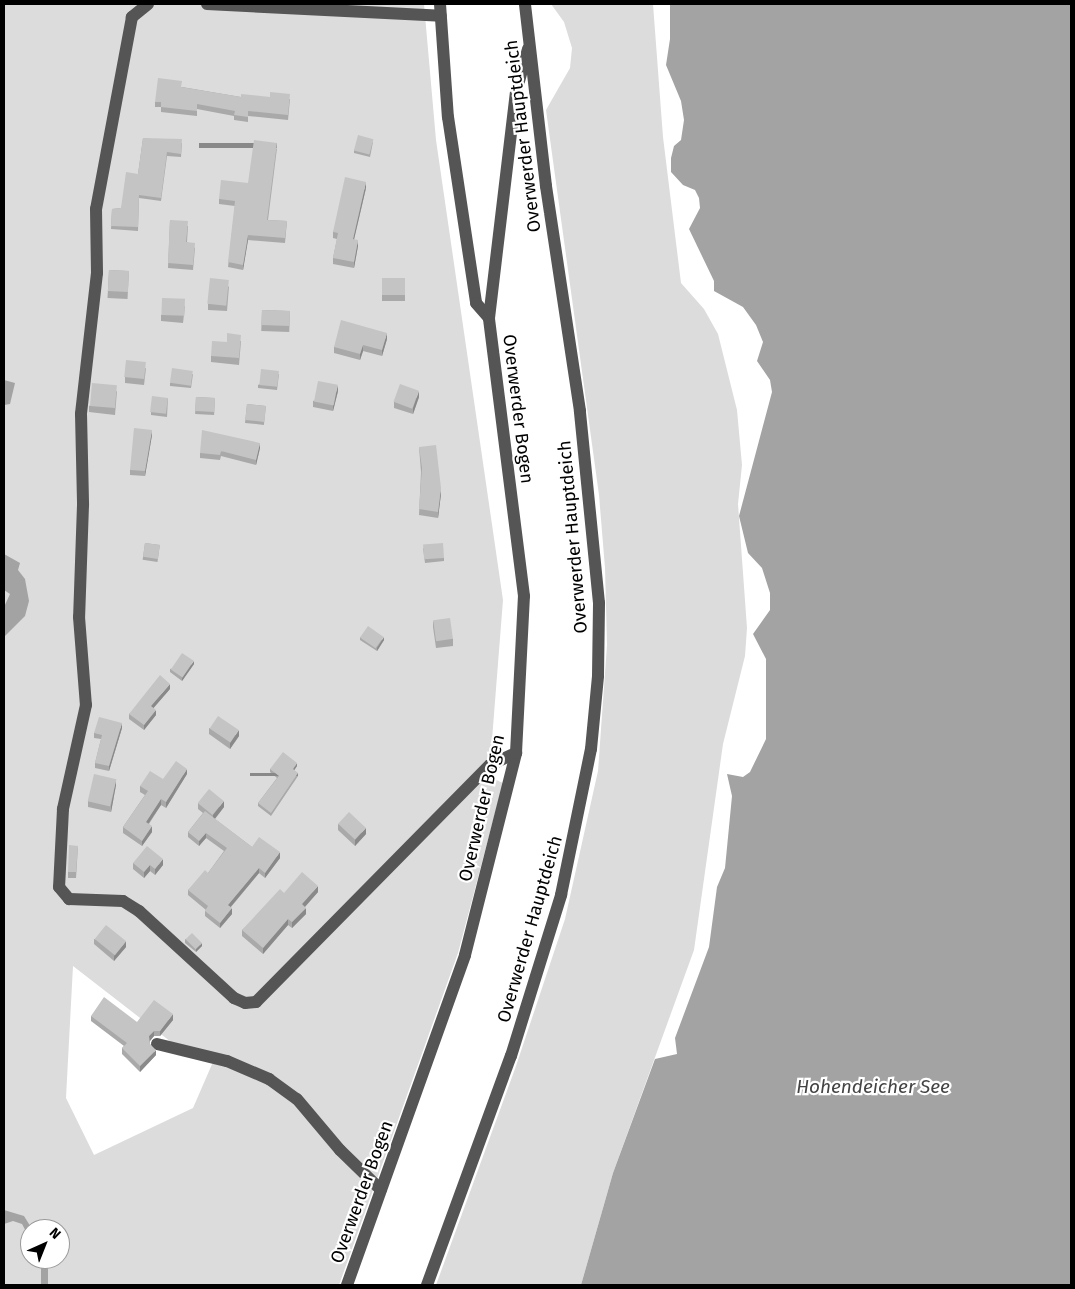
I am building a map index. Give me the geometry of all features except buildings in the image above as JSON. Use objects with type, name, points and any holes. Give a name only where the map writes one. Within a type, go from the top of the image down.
[{"type":"street","points":[[148,4],[132,17],[96,209],[98,273],[81,414],[83,505],[79,617],[86,706],[63,809],[59,887],[70,899],[123,901],[139,911],[234,998],[245,1003],[256,1002],[490,764],[516,753]]},
{"type":"street","points":[[208,4],[440,10]]},
{"type":"street","name":"Overwerder Hauptdeich","points":[[428,1285],[512,1056],[561,895],[590,758],[598,676],[599,603],[580,411],[546,186],[525,4]]},
{"type":"street","name":"Overwerder Bogen","points":[[440,10],[448,117],[476,303],[489,318]]},
{"type":"street","name":"Overwerder Bogen","points":[[346,1285],[465,955],[516,753],[524,596],[489,318],[516,92],[530,42]]},
{"type":"street","points":[[157,1044],[227,1061],[269,1079],[297,1099],[340,1150],[381,1190]]},
{"type":"shaded area","points":[[4,4],[424,4],[436,140],[503,600],[490,765],[494,779],[503,783],[458,953],[339,1285],[4,1285]],"holes":[[[73,966],[175,1045],[216,1055],[193,1108],[94,1155],[66,1098]]]},
{"type":"shaded area","points":[[551,4],[653,4],[663,137],[681,283],[704,309],[718,334],[737,410],[742,465],[738,504],[747,628],[745,656],[723,744],[694,950],[613,1173],[581,1285],[436,1285],[516,1066],[565,919],[598,771],[607,645],[605,568],[599,495],[546,110],[570,68],[572,48],[564,22]]},
{"type":"water","name":"Hohendeicher See","points":[[670,4],[1071,4],[1071,1285],[581,1285],[613,1173],[655,1059],[677,1054],[675,1038],[709,947],[717,887],[725,868],[732,796],[727,774],[743,777],[750,772],[766,739],[766,659],[753,634],[770,610],[770,593],[762,568],[748,553],[739,516],[772,392],[770,380],[757,361],[763,342],[756,325],[743,307],[714,291],[714,281],[689,229],[700,208],[699,198],[695,190],[683,185],[671,172],[671,158],[674,146],[681,140],[684,120],[681,101],[666,65],[670,39]]},
{"type":"water","points":[[4,380],[15,383],[10,404],[4,405]]},
{"type":"water","points":[[4,554],[20,563],[18,570],[25,579],[29,601],[25,616],[4,637],[4,607],[10,594],[4,590]]},
{"type":"water","points":[[4,1210],[24,1216],[26,1219],[20,1219],[20,1223],[13,1221],[4,1224]]},
{"type":"water","points":[[41,1269],[48,1269],[48,1285],[41,1285]]}]
